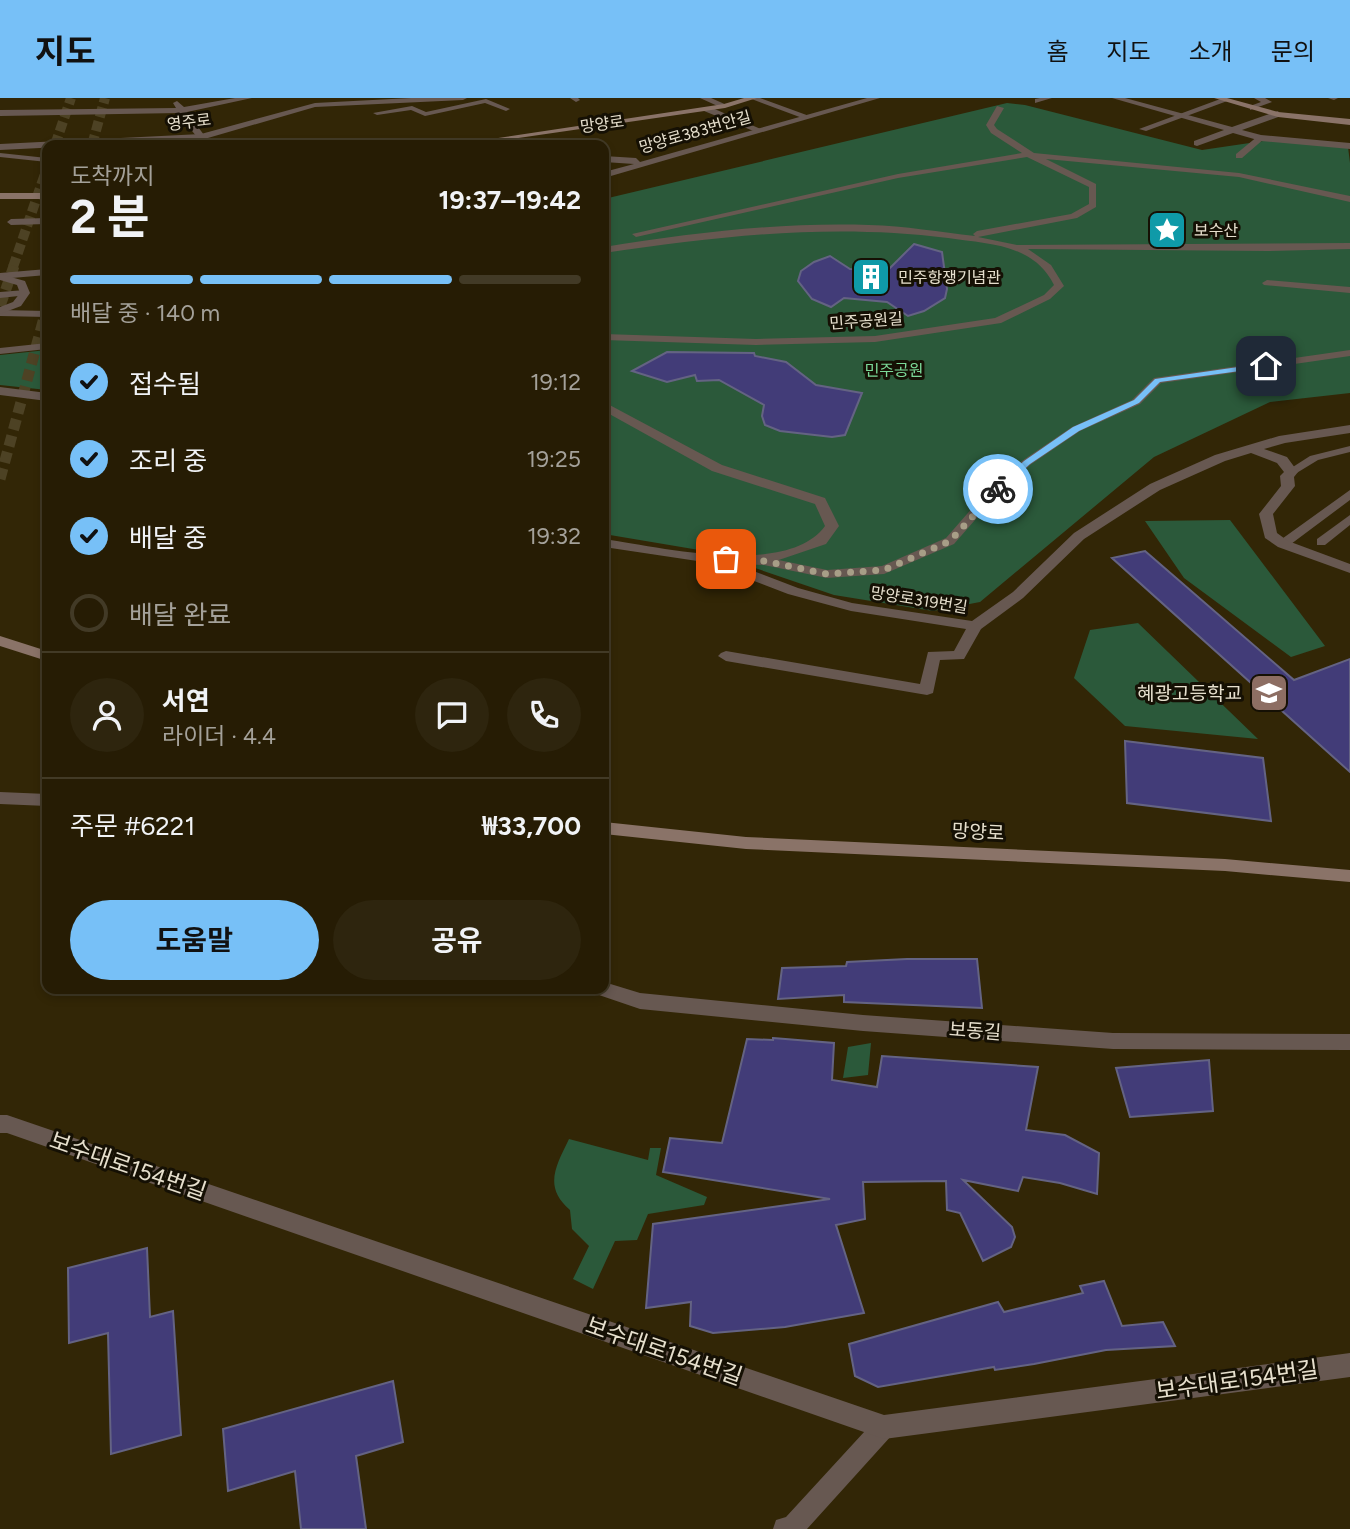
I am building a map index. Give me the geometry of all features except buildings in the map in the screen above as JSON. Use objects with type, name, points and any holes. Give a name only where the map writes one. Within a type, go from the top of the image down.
[{"type":"main road","name":"망양로","points":[[490,140],[707,109],[753,98]]},
{"type":"main road","points":[[1222,99],[1278,114],[1350,122]]},
{"type":"main road","points":[[0,196],[42,196]]},
{"type":"main road","points":[[0,641],[42,654]]},
{"type":"main road","name":"망양로","points":[[609,829],[746,843],[1225,865],[1350,876]]},
{"type":"street","points":[[172,98],[206,140]]},
{"type":"street","points":[[0,113],[184,110],[248,98]]},
{"type":"street","points":[[407,98],[435,99]]},
{"type":"street","name":"영주로","points":[[141,140],[201,137],[315,105],[463,98]]},
{"type":"street","points":[[704,98],[725,106]]},
{"type":"street","name":"망양로383번안길","points":[[609,173],[876,98]]},
{"type":"street","points":[[1116,98],[1261,138],[1350,146]]},
{"type":"street","points":[[1197,143],[1278,114]]},
{"type":"street","name":"영주로","points":[[0,147],[42,145]]},
{"type":"street","points":[[609,159],[647,161]]},
{"type":"street","points":[[0,276],[42,272]]},
{"type":"street","points":[[0,276],[21,283],[25,293],[17,304],[0,312]]},
{"type":"street","points":[[0,312],[42,314]]},
{"type":"street","points":[[0,391],[42,396]]},
{"type":"street","points":[[609,409],[717,468],[820,501],[832,526],[821,541],[764,561],[707,558],[609,544]]},
{"type":"street","name":"망양로319번길","points":[[707,558],[793,591],[851,607],[975,626],[1018,595],[1079,536],[1144,494],[1220,458],[1283,439],[1350,429]]},
{"type":"street","points":[[1252,449],[1282,460],[1291,472],[1287,477],[1288,486],[1266,514],[1270,535],[1283,544],[1350,569]]},
{"type":"street","points":[[726,656],[927,690],[933,655],[959,656],[975,626]]},
{"type":"street","points":[[0,798],[42,800]]},
{"type":"street","name":"보동길","points":[[609,991],[653,1002],[863,1023],[1113,1041],[1350,1042]]},
{"type":"street","name":"보수대로154번길","points":[[0,1124],[8,1124],[884,1427],[1350,1365]]},
{"type":"lane","points":[[753,98],[808,117]]},
{"type":"lane","points":[[1038,101],[1048,98]]},
{"type":"lane","points":[[1258,98],[1268,102]]},
{"type":"lane","points":[[1253,108],[1278,98]]},
{"type":"lane","points":[[1143,129],[1222,99]]},
{"type":"lane","points":[[377,113],[394,108],[412,108],[425,114],[486,101],[506,108]]},
{"type":"lane","points":[[384,103],[394,108]]},
{"type":"lane","points":[[951,237],[1008,230],[1074,216],[1093,205],[1093,186],[1073,173],[1027,155],[993,131],[990,125],[1000,108]]},
{"type":"lane","name":"망양로","points":[[707,109],[760,130]]},
{"type":"lane","points":[[1239,156],[1261,138]]},
{"type":"lane","points":[[0,155],[12,154],[34,161],[42,160]]},
{"type":"lane","points":[[609,247],[635,234],[898,176],[1027,155],[1239,175],[1350,199]]},
{"type":"lane","points":[[11,222],[42,221]]},
{"type":"lane","name":"민주공원길","points":[[609,248],[760,230],[858,227],[1015,246],[1350,246]]},
{"type":"lane","name":"민주공원길","points":[[609,337],[756,342],[875,339],[997,321],[1047,297],[1059,285],[1052,268],[1015,246]]},
{"type":"lane","points":[[1267,283],[1350,290]]},
{"type":"lane","points":[[0,295],[25,293]]},
{"type":"lane","points":[[0,351],[42,346]]},
{"type":"lane","points":[[764,561],[827,574],[884,570],[950,541],[985,501],[1027,463],[1076,429],[1136,401],[1158,380],[1350,353]]},
{"type":"lane","points":[[1291,472],[1314,458],[1350,449]]},
{"type":"lane","points":[[1283,544],[1350,494]]},
{"type":"lane","points":[[1321,542],[1350,519]]},
{"type":"lane","points":[[785,1529],[793,1527],[884,1427]]},
{"type":"green space","name":"민주공원","points":[[1007,103],[1025,105],[1202,150],[1270,140],[1348,147],[1350,393],[1270,402],[1154,457],[980,602],[933,611],[834,595],[705,551],[609,535],[609,198]]},
{"type":"green space","points":[[42,351],[42,389],[0,385],[0,355]]},
{"type":"green space","points":[[1230,520],[1325,646],[1291,657],[1184,578],[1145,521]]},
{"type":"green space","points":[[1138,623],[1258,739],[1125,726],[1074,678],[1090,630]]},
{"type":"green space","points":[[871,1043],[868,1075],[843,1078],[848,1047]]},
{"type":"green space","points":[[569,1139],[648,1160],[650,1148],[661,1148],[656,1175],[707,1197],[704,1205],[648,1214],[637,1240],[615,1241],[593,1289],[573,1279],[589,1246],[572,1229],[570,1210],[554,1185],[556,1167]]},
{"type":"tunnel","points":[[57,140],[71,98]]},
{"type":"tunnel","points":[[93,140],[105,98]]},
{"type":"tunnel","points":[[13,267],[42,183]]},
{"type":"tunnel","points":[[0,306],[14,266]]},
{"type":"tunnel","points":[[0,479],[42,325]]},
{"type":"way so far","points":[[726,559],[764,561],[827,574],[884,570],[950,541],[998,489]]},
{"type":"place","name":"보수산","points":[[1167,230]]},
{"type":"place","name":"민주항쟁기념관","points":[[871,277]]},
{"type":"place","name":"혜광고등학교","points":[[1269,693]]},
{"type":"route","points":[[998,489],[1027,463],[1076,429],[1136,401],[1158,380],[1266,366]]}]
